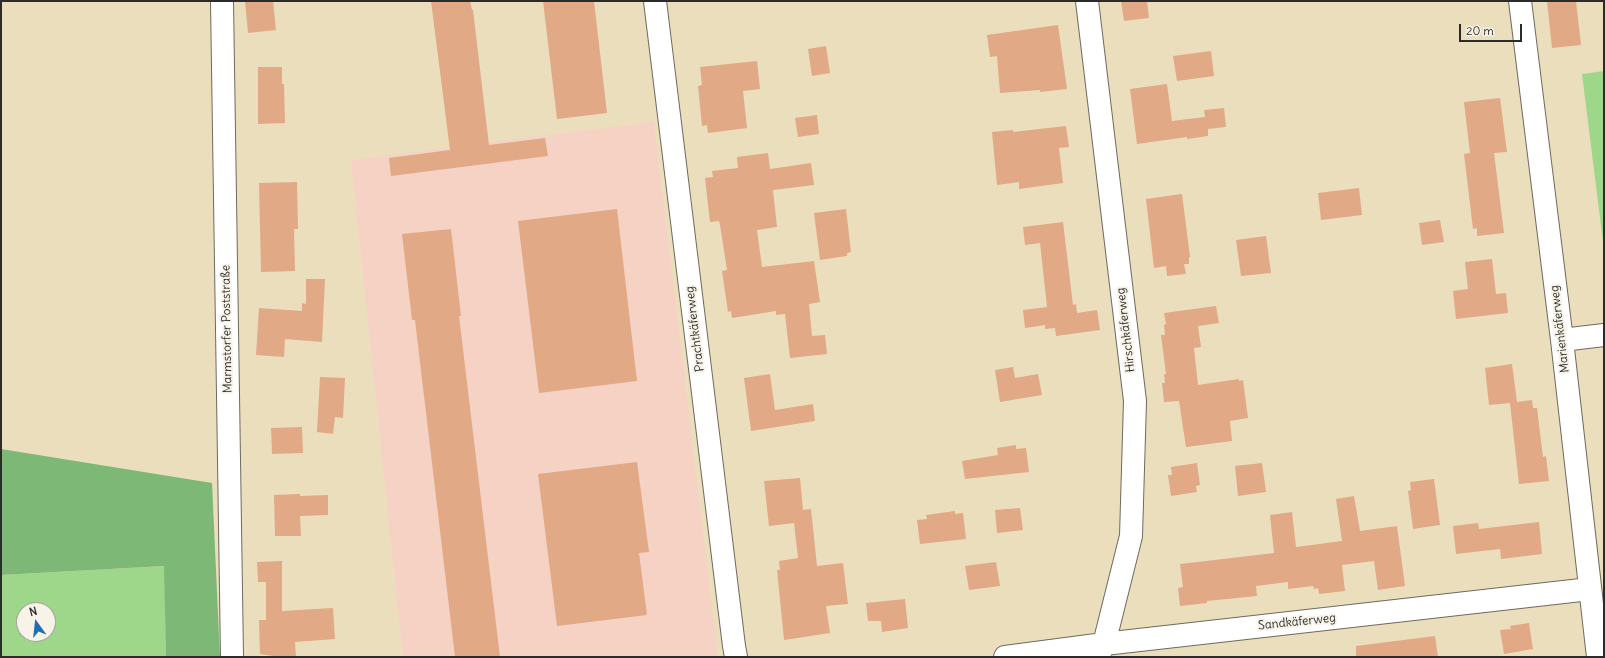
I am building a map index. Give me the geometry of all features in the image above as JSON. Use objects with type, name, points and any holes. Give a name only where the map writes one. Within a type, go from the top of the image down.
[{"type":"street","name":"Marmstorfer Poststraße","points":[[222,1],[232,657]]},
{"type":"street","name":"Prachtkäferweg","points":[[656,1],[736,657]]},
{"type":"street","name":"Hirschkäferweg","points":[[1087,1],[1135,401],[1131,536],[1101,650]]},
{"type":"street","name":"Marienkäferweg","points":[[1520,1],[1562,340],[1598,657]]},
{"type":"street","points":[[1562,340],[1604,335]]},
{"type":"street","name":"Sandkäferweg","points":[[1005,657],[1101,650],[1590,588]]},
{"type":"shaded area","points":[[654,122],[718,657],[403,657],[351,160]]},
{"type":"green space","points":[[1604,71],[1604,250],[1582,74]]},
{"type":"green space","points":[[1,449],[212,483],[220,657],[166,657],[164,566],[1,575]]},
{"type":"green space","points":[[165,566],[166,657],[1,657],[1,575]]},
{"type":"building","points":[[245,1],[273,1],[276,30],[248,33]]},
{"type":"building","points":[[431,1],[470,1],[473,10],[489,145],[545,138],[548,156],[391,176],[389,158],[450,150]]},
{"type":"building","points":[[543,1],[594,1],[607,113],[557,119]]},
{"type":"building","points":[[1121,1],[1147,1],[1149,18],[1124,21]]},
{"type":"building","points":[[1547,1],[1576,1],[1581,45],[1552,48]]},
{"type":"building","points":[[1058,25],[1067,89],[1040,92],[1040,90],[1000,93],[997,56],[990,57],[987,35]]},
{"type":"building","points":[[826,46],[830,73],[812,76],[808,49]]},
{"type":"building","points":[[1211,51],[1214,76],[1177,81],[1173,56]]},
{"type":"building","points":[[757,61],[760,89],[743,91],[747,128],[708,133],[707,125],[702,126],[698,86],[702,85],[700,67]]},
{"type":"building","points":[[258,67],[282,67],[285,123],[258,124]]},
{"type":"building","points":[[1167,84],[1172,121],[1205,117],[1204,110],[1224,108],[1226,127],[1208,129],[1208,136],[1187,139],[1187,137],[1137,144],[1130,89]]},
{"type":"building","points":[[1500,98],[1507,152],[1494,153],[1504,233],[1477,236],[1477,228],[1473,229],[1464,154],[1470,153],[1464,102]]},
{"type":"building","points":[[817,115],[819,134],[798,137],[795,118]]},
{"type":"building","points":[[1066,126],[1069,147],[1059,148],[1063,183],[1019,189],[1019,182],[997,185],[992,132],[1013,130],[1013,132]]},
{"type":"building","points":[[768,153],[770,169],[811,163],[814,185],[773,190],[777,227],[757,230],[762,267],[814,261],[820,302],[809,304],[812,336],[825,335],[827,354],[790,358],[785,314],[776,315],[776,311],[732,318],[731,311],[728,312],[722,271],[727,270],[720,225],[719,221],[710,222],[705,178],[713,177],[712,171],[738,168],[737,157]]},
{"type":"building","points":[[297,182],[298,229],[294,229],[295,271],[261,272],[259,183]]},
{"type":"building","points":[[1359,188],[1362,215],[1321,220],[1318,193]]},
{"type":"building","points":[[1182,194],[1190,257],[1189,264],[1184,264],[1186,274],[1167,276],[1166,266],[1154,268],[1146,199]]},
{"type":"building","points":[[617,209],[637,381],[539,393],[518,221]]},
{"type":"building","points":[[846,209],[851,252],[847,253],[847,256],[820,260],[814,213]]},
{"type":"building","points":[[1440,220],[1444,242],[1422,245],[1419,223]]},
{"type":"building","points":[[1063,222],[1073,305],[1076,304],[1077,313],[1097,310],[1100,330],[1056,336],[1055,328],[1045,329],[1045,325],[1025,328],[1023,310],[1047,307],[1040,243],[1025,245],[1023,227]]},
{"type":"building","points":[[451,229],[461,316],[459,316],[500,657],[455,657],[415,320],[412,320],[402,234]]},
{"type":"building","points":[[1266,236],[1271,273],[1241,276],[1236,240]]},
{"type":"building","points":[[1492,259],[1496,294],[1506,293],[1508,313],[1456,319],[1453,291],[1468,289],[1465,262]]},
{"type":"building","points":[[306,279],[325,279],[322,342],[285,339],[284,357],[256,355],[259,308],[302,311],[302,303],[306,304]]},
{"type":"building","points":[[1216,306],[1219,323],[1198,326],[1201,347],[1194,348],[1198,385],[1239,379],[1239,381],[1243,380],[1248,418],[1230,421],[1232,441],[1186,447],[1179,401],[1164,402],[1162,383],[1165,383],[1164,374],[1166,374],[1161,335],[1165,335],[1164,325],[1166,324],[1164,313]]},
{"type":"building","points":[[1512,364],[1517,402],[1532,400],[1533,408],[1537,408],[1543,457],[1546,456],[1549,481],[1519,484],[1510,403],[1489,405],[1485,368]]},
{"type":"building","points":[[1013,367],[1015,378],[1038,374],[1042,395],[1000,402],[995,370]]},
{"type":"building","points":[[770,374],[775,410],[813,404],[815,421],[751,431],[744,378]]},
{"type":"building","points":[[320,377],[345,378],[343,418],[335,417],[333,434],[317,432]]},
{"type":"building","points":[[302,427],[303,453],[272,454],[271,428]]},
{"type":"building","points":[[1016,445],[1016,449],[1026,448],[1029,472],[965,479],[962,461],[998,455],[997,448]]},
{"type":"building","points":[[637,462],[649,552],[639,553],[647,615],[557,626],[538,474]]},
{"type":"building","points":[[1197,463],[1200,485],[1196,486],[1197,492],[1171,496],[1168,475],[1172,475],[1171,467]]},
{"type":"building","points":[[1262,463],[1266,492],[1238,496],[1235,466]]},
{"type":"building","points":[[800,478],[803,510],[811,509],[817,566],[843,563],[848,604],[826,606],[830,633],[784,640],[777,570],[780,570],[779,561],[798,558],[794,523],[769,526],[764,481]]},
{"type":"building","points":[[1434,479],[1440,525],[1413,529],[1408,491],[1411,490],[1410,482]]},
{"type":"building","points":[[300,494],[300,496],[328,495],[328,515],[300,516],[301,536],[275,536],[274,495]]},
{"type":"building","points":[[1354,496],[1360,531],[1397,526],[1405,586],[1378,590],[1374,561],[1342,565],[1345,591],[1319,594],[1318,588],[1314,589],[1313,586],[1288,589],[1288,582],[1256,586],[1257,596],[1207,601],[1207,603],[1180,606],[1178,588],[1183,587],[1180,564],[1274,553],[1270,515],[1292,512],[1296,547],[1342,541],[1336,499]]},
{"type":"building","points":[[1020,508],[1023,530],[997,533],[995,510]]},
{"type":"building","points":[[955,511],[955,514],[963,513],[966,539],[920,544],[917,520],[927,519],[926,515]]},
{"type":"building","points":[[1539,522],[1542,554],[1501,559],[1500,549],[1456,554],[1453,526],[1478,523],[1479,529]]},
{"type":"building","points":[[282,561],[282,611],[333,608],[335,639],[295,642],[296,657],[280,657],[260,654],[259,620],[266,620],[266,582],[258,582],[257,562]]},
{"type":"building","points":[[996,562],[1000,586],[969,590],[965,566]]},
{"type":"building","points":[[905,599],[908,628],[882,632],[881,621],[868,621],[866,603]]},
{"type":"building","points":[[1529,623],[1533,649],[1504,654],[1500,630],[1511,629],[1510,626]]},
{"type":"building","points":[[1435,636],[1438,657],[1356,657],[1356,646]]}]
